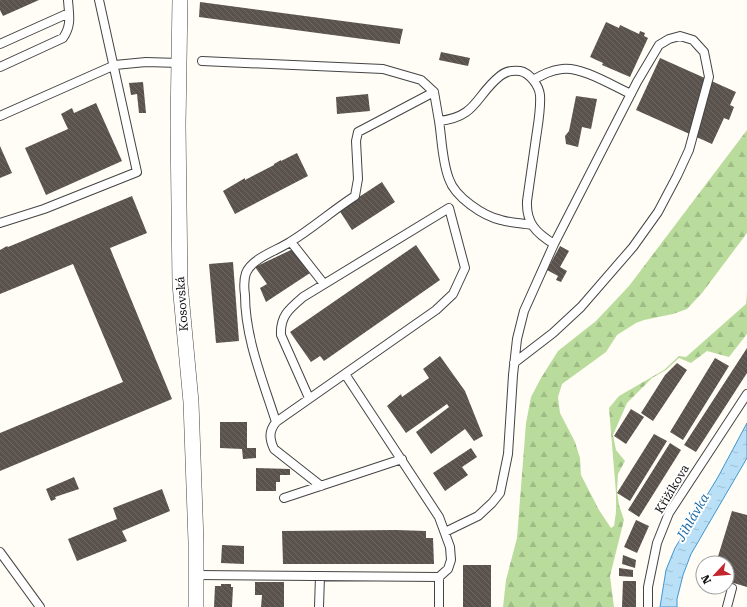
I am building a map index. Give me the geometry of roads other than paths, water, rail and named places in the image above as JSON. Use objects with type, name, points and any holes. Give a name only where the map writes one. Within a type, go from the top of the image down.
[{"type":"street","name":"Kosovská","points":[[180,0],[180,284],[191,402],[196,542],[196,607]]},
{"type":"lane","points":[[0,67],[63,38],[68,30],[70,22],[68,0]]},
{"type":"lane","points":[[0,223],[44,209],[138,172],[115,65],[99,0]]},
{"type":"lane","points":[[0,44],[69,12]]},
{"type":"lane","points":[[446,532],[478,516],[492,504],[500,493],[508,454],[514,363],[517,339],[524,311],[554,244],[631,94],[659,45],[669,39],[680,36],[693,40],[704,52],[709,77],[689,150],[658,212],[633,247],[582,307],[553,333],[514,363]]},
{"type":"lane","points":[[202,61],[383,69],[421,80],[434,92],[446,168],[449,180],[455,191],[465,201],[480,211],[499,220],[532,224]]},
{"type":"lane","points":[[0,116],[115,65],[146,62],[179,63]]},
{"type":"lane","points":[[533,80],[551,71],[563,68],[577,69],[631,94]]},
{"type":"lane","points":[[439,121],[452,120],[470,111],[487,88],[501,75],[514,70],[525,72],[533,80],[540,94],[539,114],[526,201],[526,212],[532,224],[541,236],[554,244]]},
{"type":"lane","points":[[276,422],[252,348],[245,308],[244,288],[246,273],[251,266],[262,257],[291,242],[356,196],[358,180],[356,140],[358,132],[434,92]]},
{"type":"lane","points":[[310,398],[281,335],[281,325],[291,308],[303,297],[449,208],[465,268],[453,294],[436,310],[276,422],[270,429],[270,441],[274,449],[321,486]]},
{"type":"lane","points":[[291,242],[324,284]]},
{"type":"lane","points":[[345,374],[430,501],[446,532],[451,560],[448,568],[439,577],[439,607]]},
{"type":"lane","name":"Křižíkova","points":[[648,607],[648,587],[657,543],[669,513],[747,394]]},
{"type":"lane","points":[[284,498],[402,458]]},
{"type":"lane","points":[[0,552],[40,607]]},
{"type":"lane","points":[[196,575],[439,577]]},
{"type":"lane","points":[[320,576],[320,607]]},
{"type":"lane","points":[[726,607],[730,595]]},
{"type":"water","points":[[747,423],[747,458],[691,554],[683,575],[677,599],[677,607],[660,607],[666,570],[675,548],[718,477]]},
{"type":"water label","name":"Jihlávka","points":[[692,517]]}]
